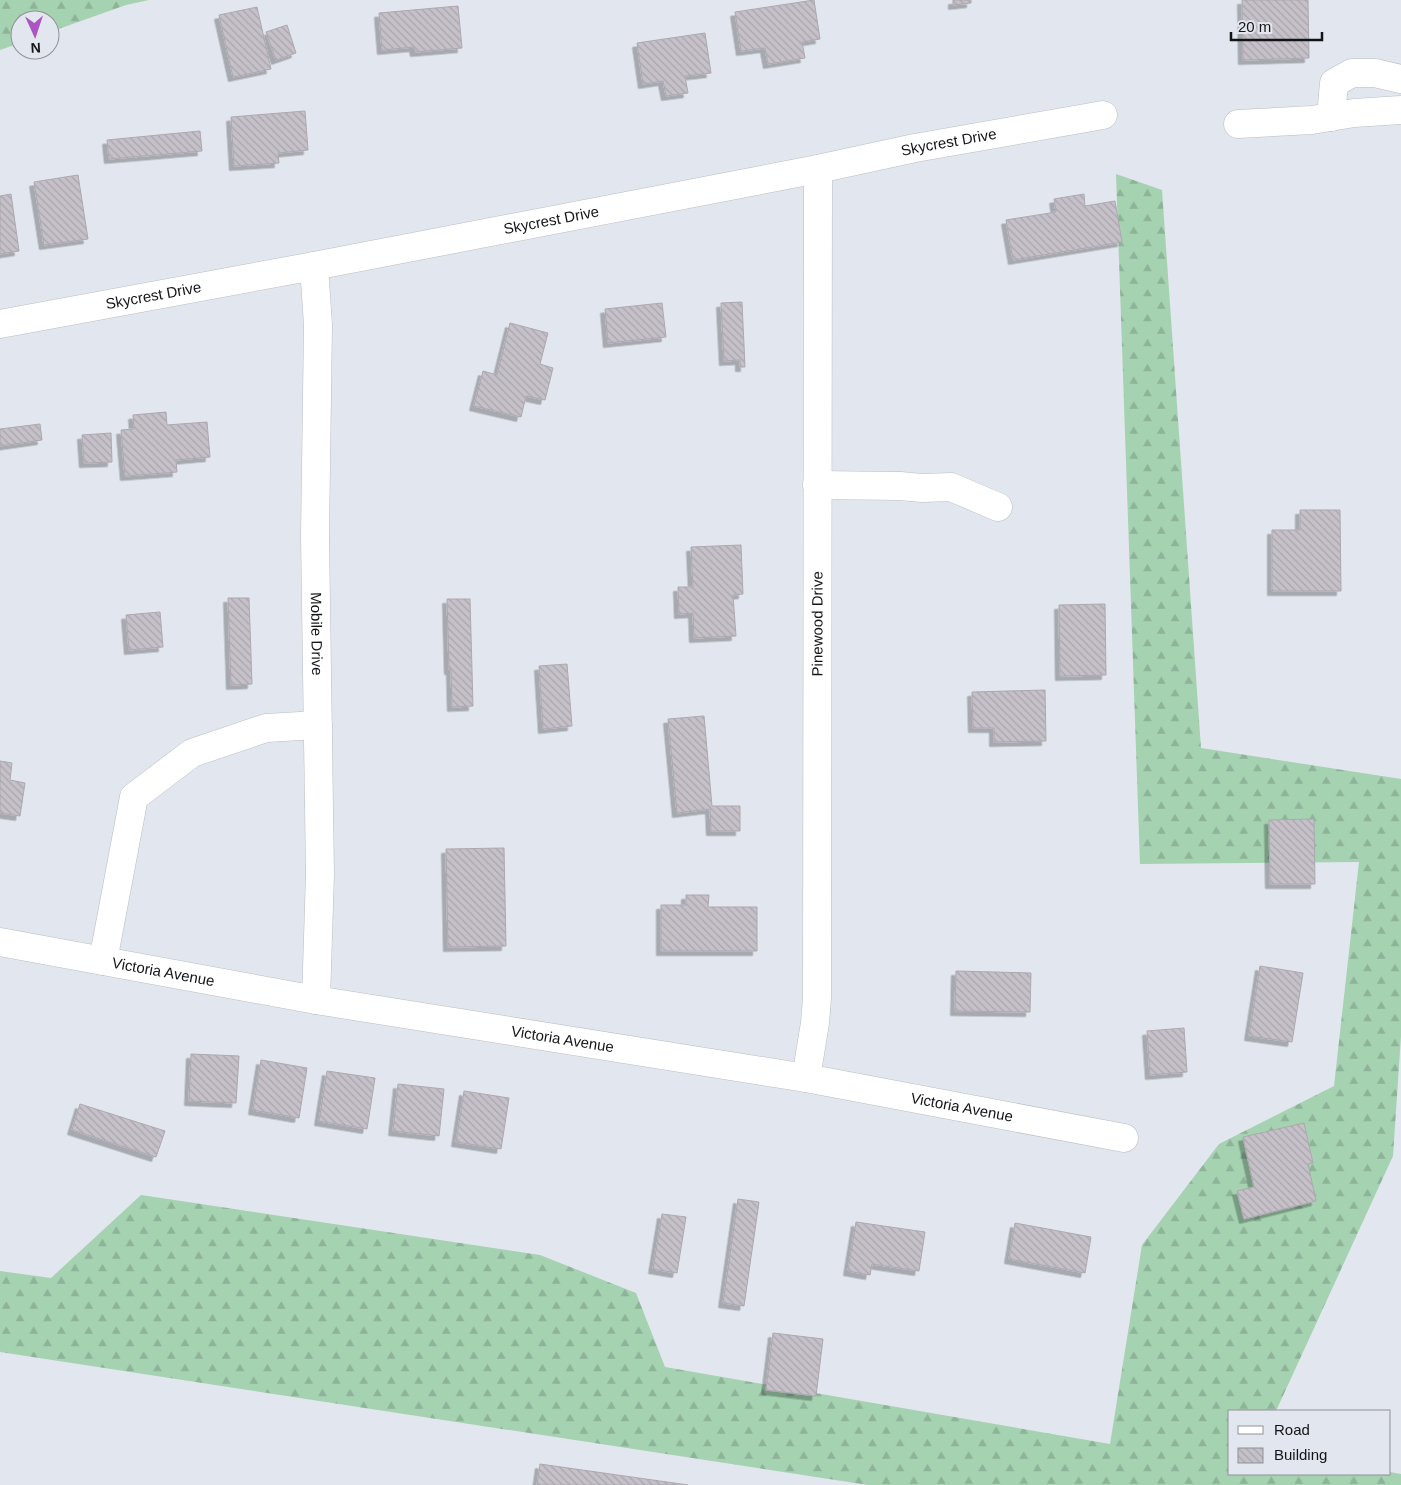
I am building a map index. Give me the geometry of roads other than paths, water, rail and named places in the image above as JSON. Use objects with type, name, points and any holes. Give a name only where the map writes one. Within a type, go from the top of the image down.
[{"type":"street","points":[[1331,117],[1334,83],[1352,73],[1375,73],[1401,79]]},
{"type":"street","points":[[1238,124],[1312,120],[1354,113],[1401,110]]},
{"type":"street","name":"Skycrest Drive","points":[[0,324],[314,266],[915,148],[1102,115]]},
{"type":"street","name":"Pinewood Drive","points":[[806,1078],[815,1024],[817,998],[818,168]]},
{"type":"street","name":"Mobile Drive","points":[[314,266],[318,325],[315,536],[320,874],[316,1000]]},
{"type":"street","points":[[817,485],[951,487],[998,508]]},
{"type":"street","points":[[103,961],[134,797],[192,753],[266,728],[318,725]]},
{"type":"street","name":"Victoria Avenue","points":[[0,942],[316,1000],[806,1078],[1124,1138]]}]
